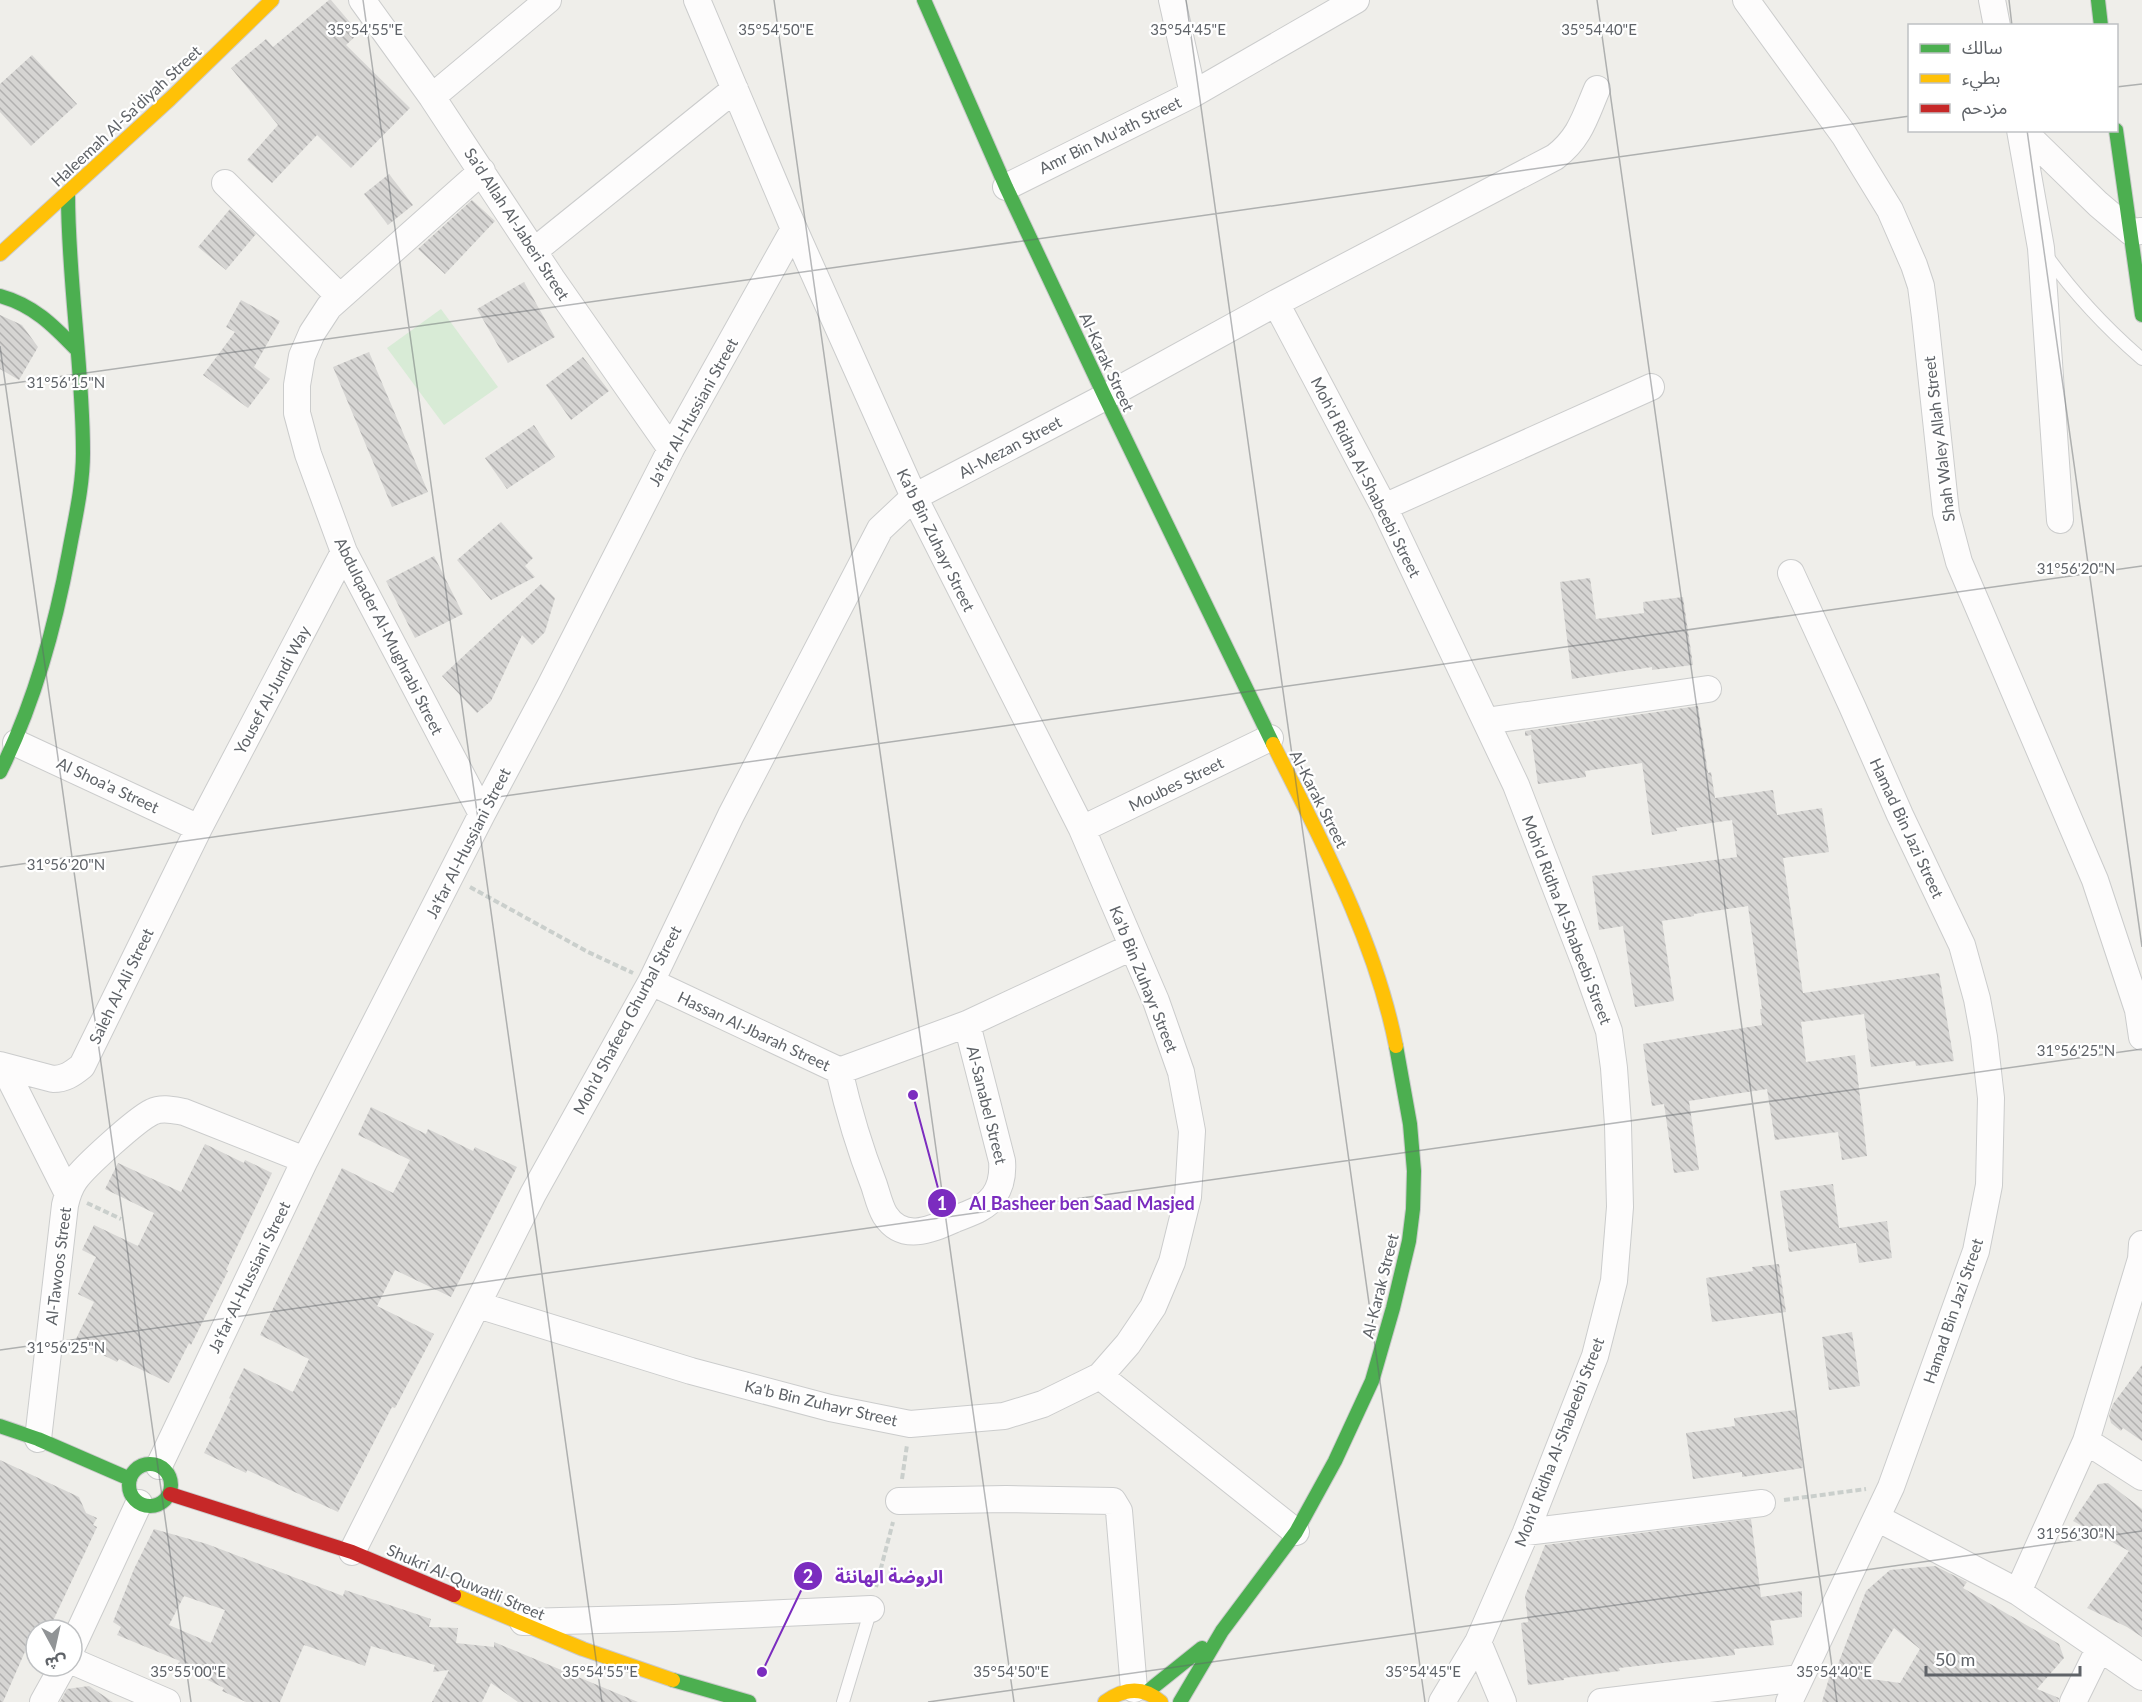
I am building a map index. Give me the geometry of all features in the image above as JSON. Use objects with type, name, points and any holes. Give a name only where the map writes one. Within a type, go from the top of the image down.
[{"type":"street","name":"Haleemah Al-Sa'diyah Street","points":[[0,254],[68,194],[272,0]]},
{"type":"street","name":"Sa'd Allah Al-Jaberi Street","points":[[362,0],[432,97],[534,251],[671,449]]},
{"type":"street","points":[[432,97],[548,0]]},
{"type":"street","name":"Ka'b Bin Zuhayr Street","points":[[478,1305],[691,1371],[830,1408],[910,1424],[1004,1416],[1043,1404],[1100,1376],[1128,1344],[1153,1307],[1172,1262],[1188,1197],[1192,1166],[1192,1131],[1181,1072],[1156,1001],[1082,829],[914,497],[794,229],[697,0]]},
{"type":"street","name":"Al-Karak Street","points":[[924,0],[1006,187],[1105,397],[1333,863],[1382,986],[1410,1124],[1414,1171],[1409,1242],[1372,1381],[1335,1461],[1296,1532],[1222,1631],[1180,1702]]},
{"type":"street","name":"Amr Bin Mu'ath Street","points":[[1006,187],[1193,94],[1172,0]]},
{"type":"street","points":[[1193,94],[1356,0]]},
{"type":"street","name":"Shah Waley Allah Street","points":[[1746,0],[1850,144],[1890,210],[1914,265],[1921,286],[1946,513],[1953,544],[2095,880],[2138,1010],[2142,1037]]},
{"type":"street","points":[[1992,0],[1997,24]]},
{"type":"street","points":[[2098,0],[2102,24]]},
{"type":"street","points":[[534,251],[735,89]]},
{"type":"street","points":[[1105,397],[1276,303],[1555,157],[1569,146],[1576,136],[1597,89]]},
{"type":"street","points":[[2021,132],[2041,248],[2060,520]]},
{"type":"street","points":[[2023,132],[2098,204],[2136,232]]},
{"type":"street","points":[[2116,132],[2136,232],[2142,315]]},
{"type":"street","name":"Abdulqader Al-Mughrabi Street","points":[[482,171],[329,307],[312,333],[302,356],[297,385],[297,413],[308,454],[344,552],[482,814]]},
{"type":"street","points":[[225,183],[340,297]]},
{"type":"street","points":[[0,772],[16,743],[55,628],[81,490],[83,453],[68,249],[68,194]]},
{"type":"street","name":"Ja'far Al-Hussiani Street","points":[[159,1466],[305,1160],[482,814],[671,449],[794,229]]},
{"type":"street","points":[[0,296],[31,307],[51,323],[76,349]]},
{"type":"street","name":"Moh'd Ridha Al-Shabeebi Street","points":[[1276,303],[1384,507],[1516,785],[1609,1031],[1618,1125],[1620,1207],[1614,1281],[1595,1356],[1526,1532],[1478,1642],[1442,1702]]},
{"type":"street","points":[[1384,507],[1651,387]]},
{"type":"street","name":"Al-Mezan Street","points":[[914,497],[1105,397]]},
{"type":"street","name":"Moh'd Shafeeq Ghurbal Street","points":[[352,1552],[533,1194],[651,982],[731,815],[874,539],[890,518],[914,497]]},
{"type":"street","name":"Yousef Al-Jundi Way","points":[[199,828],[344,552]]},
{"type":"street","name":"Hamad Bin Jazi Street","points":[[1789,1702],[1891,1487],[1976,1251],[1989,1185],[1991,1098],[1977,999],[1962,945],[1900,815],[1791,573]]},
{"type":"street","points":[[1486,721],[1708,689]]},
{"type":"street","name":"Moubes Street","points":[[1082,829],[1270,738]]},
{"type":"street","name":"Al Shoa'a Street","points":[[16,743],[199,828]]},
{"type":"street","name":"Saleh Al-Ali Street","points":[[2,1066],[52,1079],[72,1075],[82,1066],[199,828]]},
{"type":"street","name":"Hassan Al-Jbarah Street","points":[[651,982],[839,1070],[967,1024],[1132,947]]},
{"type":"street","name":"Al-Sanabel Street","points":[[839,1070],[865,1162],[885,1215],[897,1227],[924,1232],[982,1208],[994,1196],[1001,1182],[1002,1161],[967,1024]]},
{"type":"street","points":[[2,1066],[68,1194]]},
{"type":"street","name":"Al-Tawoos Street","points":[[38,1439],[68,1194],[81,1173],[140,1120],[153,1111],[168,1109],[184,1112],[305,1160]]},
{"type":"street","points":[[2018,1592],[2086,1441],[2142,1254]]},
{"type":"street","points":[[1100,1376],[1296,1532]]},
{"type":"street","points":[[0,1426],[38,1439],[130,1479]]},
{"type":"street","points":[[2086,1441],[2142,1477]]},
{"type":"street","points":[[150,1464],[159,1466],[171,1478],[170,1494],[159,1505],[144,1506],[131,1495],[130,1479],[134,1471],[142,1466],[150,1464]]},
{"type":"street","name":"Shukri Al-Quwatli Street","points":[[170,1494],[352,1552],[593,1653],[686,1685],[749,1702]]},
{"type":"street","points":[[899,1501],[1017,1499],[1113,1501],[1119,1511],[1140,1690],[1161,1702]]},
{"type":"street","points":[[84,1621],[139,1503]]},
{"type":"street","points":[[1526,1532],[1762,1503]]},
{"type":"street","points":[[1877,1518],[2018,1592],[2142,1677]]},
{"type":"street","points":[[520,1622],[871,1609]]},
{"type":"street","name":"Al-Karak Street","points":[[1103,1702],[1119,1692],[1140,1690],[1222,1631]]},
{"type":"street","points":[[1478,1642],[1503,1702]]},
{"type":"street","points":[[2073,1702],[2099,1649]]},
{"type":"street","points":[[84,1666],[166,1702]]},
{"type":"street","points":[[44,1702],[57,1678]]},
{"type":"street","points":[[1601,1702],[1800,1678]]},
{"type":"lane","points":[[2041,248],[2072,291],[2109,330],[2142,359]]},
{"type":"lane","points":[[843,1702],[871,1609]]},
{"type":"path","points":[[451,876],[588,952],[651,982]]},
{"type":"path","points":[[68,1194],[121,1219]]},
{"type":"path","points":[[1762,1503],[1863,1490]]},
{"type":"green space","points":[[441,309],[498,387],[444,425],[387,348]]},
{"type":"building","points":[[329,0],[359,33],[346,45],[410,108],[351,168],[317,135],[272,183],[247,160],[278,125],[231,68],[266,39],[273,47]]},
{"type":"building","points":[[32,55],[77,104],[31,146],[0,112],[0,84]]},
{"type":"building","points":[[389,174],[413,205],[388,225],[364,194]]},
{"type":"building","points":[[472,200],[495,221],[445,274],[418,249]]},
{"type":"building","points":[[230,209],[256,234],[226,270],[198,247]]},
{"type":"building","points":[[524,282],[555,337],[508,363],[477,309]]},
{"type":"building","points":[[241,300],[280,321],[254,367],[270,379],[248,408],[203,375],[235,332],[226,327]]},
{"type":"building","points":[[0,315],[22,325],[38,347],[19,380],[0,369]]},
{"type":"building","points":[[369,352],[428,492],[392,507],[333,367]]},
{"type":"building","points":[[583,357],[609,391],[571,420],[546,385]]},
{"type":"building","points":[[534,425],[555,457],[507,489],[485,458]]},
{"type":"building","points":[[501,522],[533,558],[525,566],[535,577],[491,600],[457,560]]},
{"type":"building","points":[[434,556],[463,614],[415,638],[386,581]]},
{"type":"building","points":[[1590,578],[1596,619],[1644,613],[1643,602],[1683,597],[1693,665],[1652,670],[1652,667],[1572,679],[1560,582]]},
{"type":"building","points":[[541,584],[555,598],[545,632],[532,645],[522,635],[491,701],[477,713],[442,676]]},
{"type":"building","points":[[1698,706],[1708,773],[1711,772],[1715,798],[1773,790],[1777,815],[1822,808],[1829,852],[1783,858],[1803,993],[1939,973],[1954,1061],[1916,1066],[1915,1061],[1871,1067],[1864,1014],[1801,1022],[1806,1062],[1855,1055],[1867,1156],[1842,1160],[1838,1132],[1775,1140],[1767,1089],[1689,1101],[1699,1170],[1674,1173],[1664,1104],[1652,1106],[1643,1044],[1762,1025],[1760,1009],[1762,1009],[1748,906],[1662,921],[1674,1001],[1635,1007],[1623,926],[1599,930],[1592,876],[1737,857],[1732,820],[1676,828],[1677,831],[1652,835],[1642,763],[1585,771],[1586,777],[1538,784],[1531,735],[1525,736],[1525,731]]},
{"type":"building","points":[[371,1107],[426,1134],[428,1129],[473,1151],[475,1147],[517,1167],[451,1297],[395,1270],[377,1306],[434,1334],[395,1408],[392,1407],[338,1512],[204,1453],[244,1368],[293,1392],[309,1359],[260,1335],[342,1168],[393,1193],[410,1160],[358,1135]]},
{"type":"building","points":[[205,1144],[244,1163],[245,1160],[272,1173],[226,1270],[228,1271],[169,1383],[119,1359],[117,1362],[75,1341],[94,1302],[78,1294],[96,1257],[82,1250],[94,1225],[138,1246],[154,1213],[105,1189],[118,1163],[181,1192]]},
{"type":"building","points":[[1833,1184],[1839,1228],[1887,1221],[1892,1258],[1859,1263],[1856,1243],[1789,1252],[1780,1191]]},
{"type":"building","points":[[1779,1264],[1786,1312],[1712,1322],[1706,1278],[1753,1271],[1752,1267]]},
{"type":"building","points":[[1852,1332],[1860,1386],[1829,1390],[1822,1337]]},
{"type":"building","points":[[2142,1365],[2142,1441],[2123,1428],[2121,1431],[2111,1423],[2109,1415],[2113,1404]]},
{"type":"building","points":[[1795,1410],[1803,1468],[1742,1477],[1742,1472],[1693,1479],[1686,1433],[1735,1426],[1734,1418]]},
{"type":"building","points":[[0,1460],[79,1497],[86,1513],[97,1518],[93,1525],[97,1527],[54,1618],[24,1618],[24,1654],[3,1702],[0,1702]]},
{"type":"building","points":[[2108,1483],[2142,1509],[2142,1637],[2127,1627],[2087,1608],[2129,1551],[2073,1521],[2098,1484]]},
{"type":"building","points":[[1751,1519],[1761,1597],[1802,1591],[1802,1617],[1770,1621],[1774,1645],[1734,1649],[1735,1655],[1619,1668],[1620,1671],[1528,1685],[1521,1623],[1528,1622],[1525,1596],[1545,1545]]},
{"type":"building","points":[[154,1529],[207,1544],[343,1596],[345,1590],[431,1619],[429,1627],[458,1628],[456,1643],[494,1647],[494,1642],[638,1702],[518,1702],[491,1683],[482,1702],[432,1702],[449,1670],[433,1672],[435,1665],[371,1646],[365,1666],[304,1645],[280,1702],[246,1702],[222,1691],[224,1688],[177,1665],[180,1661],[117,1635],[121,1627],[113,1622],[134,1569]],"holes":[[[184,1596],[225,1610],[211,1643],[169,1625]]]},
{"type":"building","points":[[1935,1566],[1967,1582],[1963,1588],[2059,1644],[2064,1658],[2037,1689],[2059,1698],[2058,1702],[1822,1702],[1831,1671],[1835,1672],[1866,1591],[1890,1570]],"holes":[[[1894,1628],[1920,1649],[1900,1683],[1864,1678]]]},
{"type":"building","points":[[89,1686],[113,1702],[60,1702],[67,1689]]},
{"type":"traffic: fast","points":[[924,0],[1006,187],[1273,744]]},
{"type":"traffic: fast","points":[[2098,0],[2101,24]]},
{"type":"traffic: fast","points":[[2116,132],[2142,315]]},
{"type":"traffic: fast","points":[[0,772],[24,719],[50,637],[82,478],[81,388],[70,259],[68,194]]},
{"type":"traffic: fast","points":[[0,296],[32,310],[51,324],[76,349]]},
{"type":"traffic: fast","points":[[1180,1702],[1222,1631],[1296,1532],[1335,1461],[1372,1381],[1409,1241],[1413,1209],[1414,1171],[1410,1124],[1396,1046]]},
{"type":"traffic: fast","points":[[0,1426],[38,1439],[130,1479]]},
{"type":"traffic: fast","points":[[150,1464],[158,1465],[165,1470],[170,1477],[171,1485],[170,1493],[165,1500],[158,1505],[150,1506],[142,1505],[135,1500],[130,1493],[129,1485],[130,1477],[135,1470],[142,1465],[150,1464]]},
{"type":"traffic: fast","points":[[1147,1692],[1202,1648]]},
{"type":"traffic: fast","points":[[673,1680],[749,1702]]},
{"type":"traffic: slow","points":[[0,254],[170,99],[272,0]]},
{"type":"traffic: slow","points":[[1273,744],[1345,891],[1361,929],[1387,1006],[1396,1046]]},
{"type":"traffic: slow","points":[[454,1595],[583,1649],[673,1680]]},
{"type":"traffic: slow","points":[[1105,1702],[1119,1694],[1133,1691],[1147,1693],[1161,1702]]},
{"type":"traffic: jam","points":[[170,1494],[352,1552],[454,1595]]},
{"type":"place","name":"Al Basheer ben Saad Masjed","points":[[913,1095]]},
{"type":"place","name":"الروضة الهانئة","points":[[762,1672]]}]
